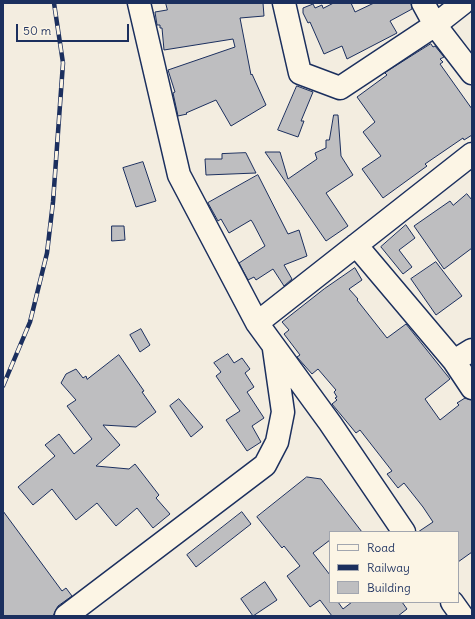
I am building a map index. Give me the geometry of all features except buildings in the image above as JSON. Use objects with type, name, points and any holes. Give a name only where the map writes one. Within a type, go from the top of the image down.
[{"type":"street","points":[[139,3],[179,175],[257,323],[330,423],[403,531]]},
{"type":"street","points":[[284,3],[300,73],[340,88],[435,25],[463,3]]},
{"type":"street","points":[[423,3],[435,25],[472,73]]},
{"type":"street","points":[[257,323],[472,154]]},
{"type":"street","points":[[356,245],[454,362],[472,388]]},
{"type":"street","points":[[66,616],[265,465],[277,442],[283,412],[273,345]]},
{"type":"street","points":[[454,362],[472,350]]},
{"type":"railway","points":[[3,386],[30,322],[47,253],[53,202],[63,63],[54,3]]}]
